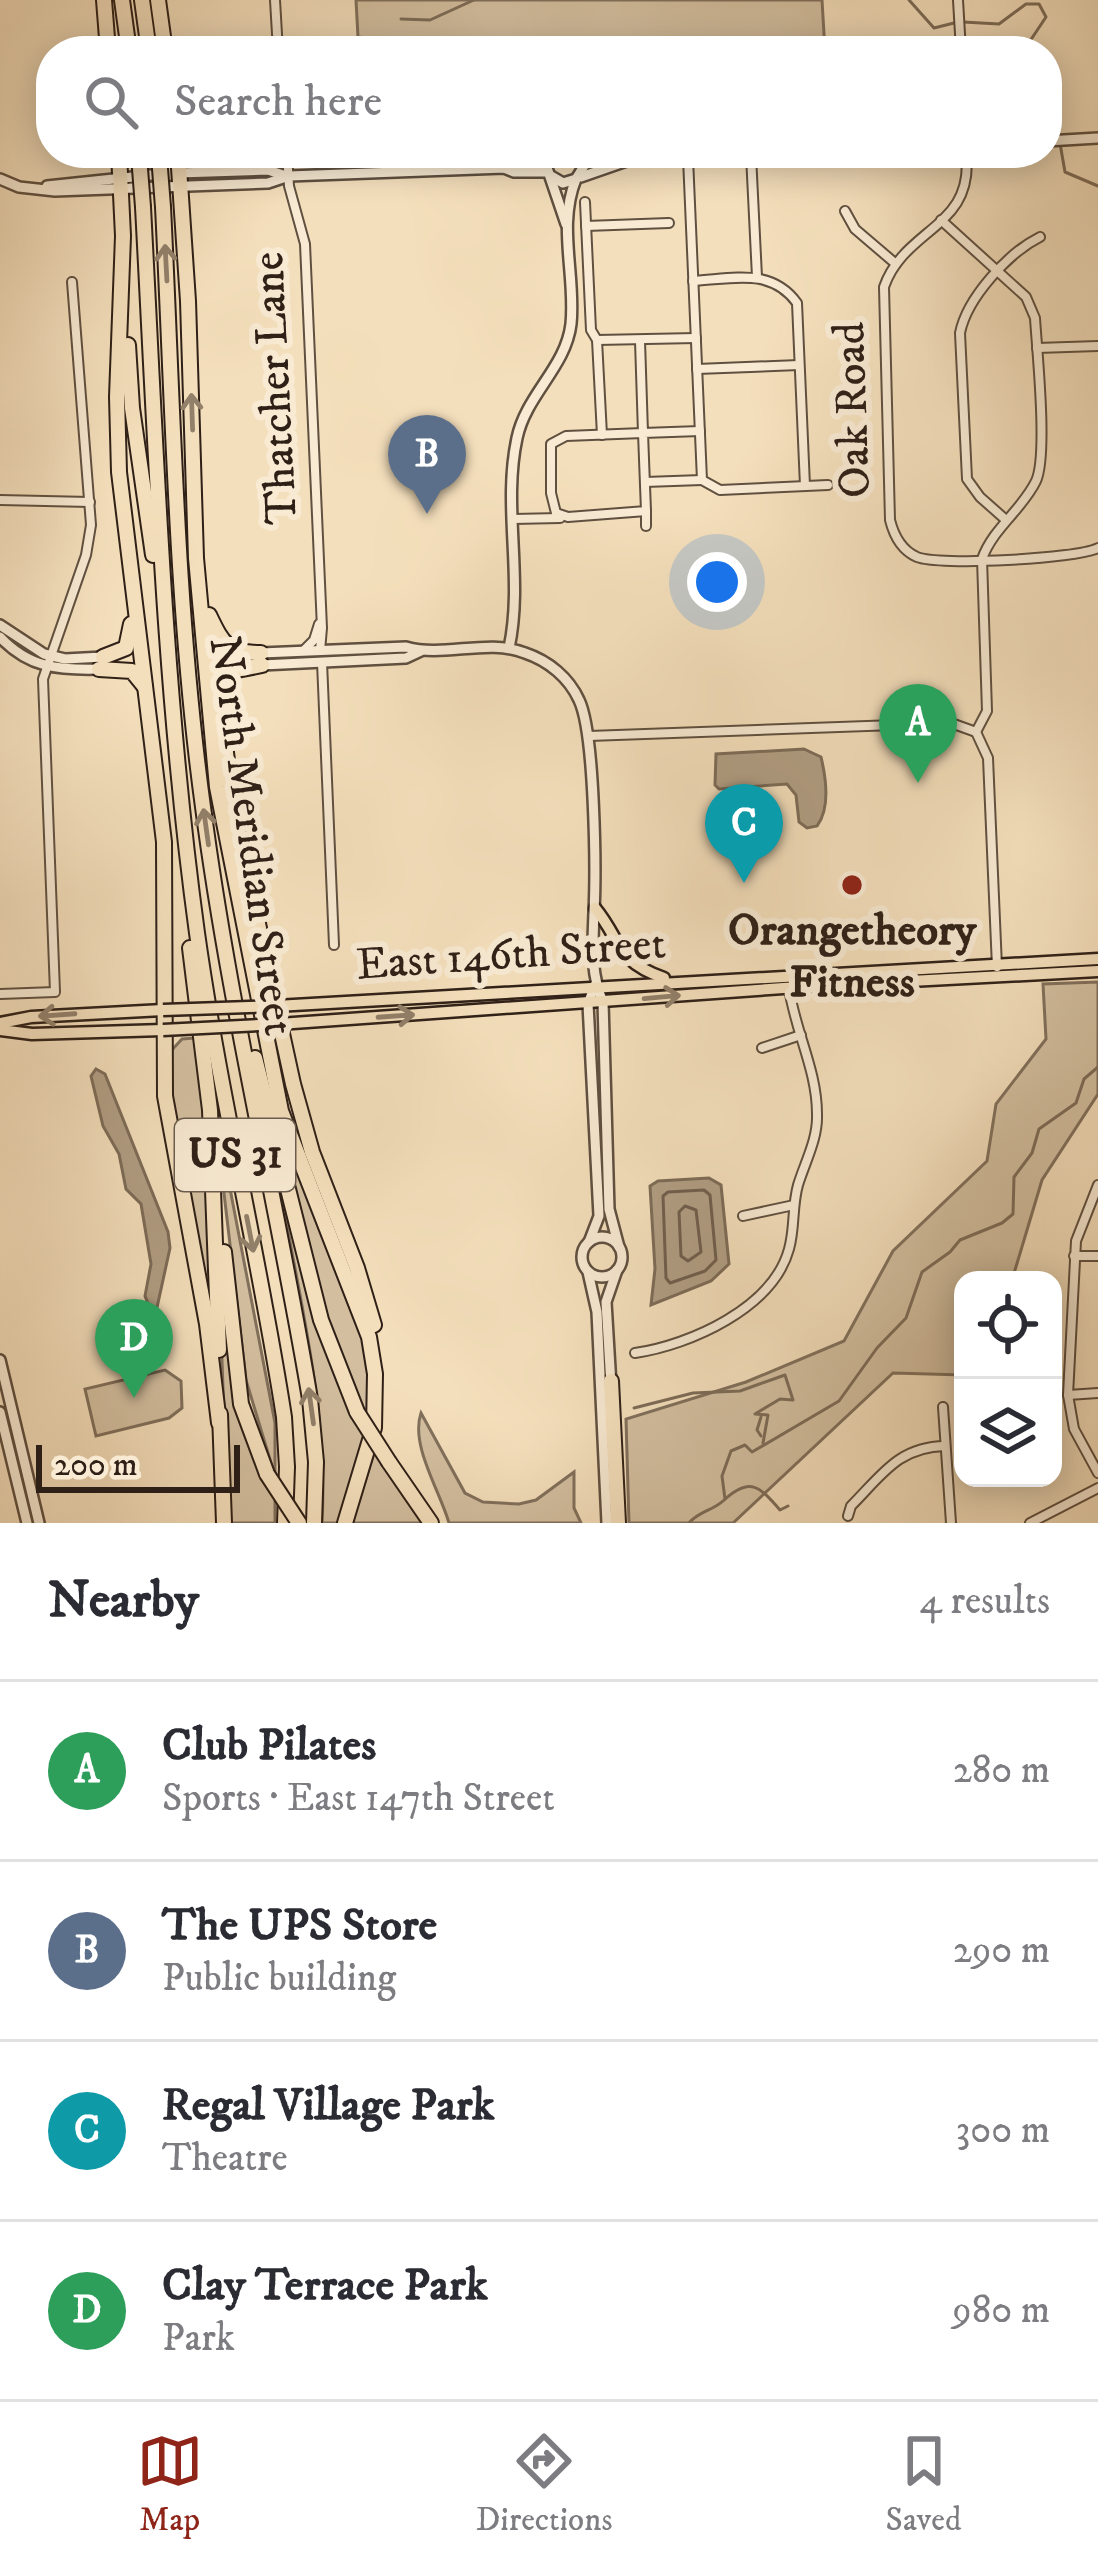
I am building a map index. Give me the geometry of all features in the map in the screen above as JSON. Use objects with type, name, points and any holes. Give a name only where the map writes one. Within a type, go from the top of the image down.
[{"type":"highway","points":[[104,0],[107,36]]},
{"type":"highway","points":[[122,0],[127,36]]},
{"type":"highway","points":[[142,0],[146,36]]},
{"type":"highway","points":[[158,0],[163,36]]},
{"type":"highway","points":[[120,168],[130,386],[170,694]]},
{"type":"highway","name":"North Meridian Street","points":[[140,168],[170,694],[208,1003],[282,1404],[285,1523]]},
{"type":"highway","name":"North Meridian Street","points":[[160,168],[188,663],[203,807],[310,1400],[316,1462],[314,1523]]},
{"type":"highway","points":[[180,168],[204,658],[226,838],[281,1111],[367,1326],[375,1374],[374,1428]]},
{"type":"highway","points":[[101,663],[122,651],[130,640],[118,422],[123,262]]},
{"type":"highway","points":[[194,458],[224,750],[241,853],[304,1128],[371,1312],[380,1376],[374,1428],[345,1523]]},
{"type":"highway","points":[[129,571],[164,842],[163,1030],[168,1120],[207,1324],[219,1423]]},
{"type":"highway","points":[[209,615],[230,650],[262,658]]},
{"type":"highway","points":[[224,750],[224,680],[236,668],[262,658]]},
{"type":"highway","points":[[101,663],[132,671],[145,685],[150,706]]},
{"type":"highway","points":[[180,786],[190,942],[238,1387],[267,1474],[299,1523]]},
{"type":"highway","points":[[224,943],[321,1319],[357,1412],[431,1523]]},
{"type":"highway","points":[[212,1152],[223,1519]]},
{"type":"highway","points":[[611,1381],[612,1517]]},
{"type":"main road","points":[[595,908],[623,954],[647,972],[673,981]]},
{"type":"main road","name":"East 146th Street","points":[[0,1026],[46,1034],[279,1024],[589,1004],[789,981],[1098,958]]},
{"type":"main road","name":"East 146th Street","points":[[997,969],[1098,971]]},
{"type":"main road","name":"East 146th Street","points":[[0,1026],[31,1017],[673,981],[789,981]]},
{"type":"street","points":[[275,0],[277,36]]},
{"type":"street","points":[[958,0],[960,36]]},
{"type":"street","points":[[1062,141],[1098,139]]},
{"type":"street","name":"Thatcher Lane","points":[[288,168],[304,244],[334,945]]},
{"type":"street","points":[[3,180],[51,186],[181,180],[268,183],[289,176],[504,168],[550,174],[563,183],[606,168]]},
{"type":"street","points":[[550,168],[560,217],[566,224]]},
{"type":"street","points":[[509,648],[517,598],[512,464],[518,433],[569,333],[566,224],[568,201],[583,168]]},
{"type":"street","points":[[688,168],[702,480]]},
{"type":"street","points":[[752,168],[757,277]]},
{"type":"street","name":"Oak Road","points":[[967,168],[964,193],[896,264],[884,284],[891,526],[903,547],[916,556],[936,560],[1076,556],[1098,548]]},
{"type":"street","points":[[585,202],[602,435]]},
{"type":"street","points":[[844,211],[856,229],[896,264]]},
{"type":"street","points":[[941,220],[1030,304],[1037,348],[1041,469],[1029,493],[989,541],[982,559],[987,711],[976,732]]},
{"type":"street","points":[[586,226],[669,223]]},
{"type":"street","points":[[1006,520],[967,479],[960,333],[968,309],[1019,249],[1040,237]]},
{"type":"street","points":[[693,280],[757,277],[780,284],[796,303],[805,486]]},
{"type":"street","points":[[0,994],[55,992],[48,661],[86,555],[90,502],[72,282]]},
{"type":"street","points":[[597,340],[696,338]]},
{"type":"street","points":[[640,340],[646,526]]},
{"type":"street","points":[[1037,348],[1098,346]]},
{"type":"street","points":[[697,370],[800,365]]},
{"type":"street","points":[[568,517],[552,506],[551,444],[566,436],[700,431]]},
{"type":"street","points":[[645,482],[702,480],[720,490],[828,485]]},
{"type":"street","points":[[0,500],[90,502]]},
{"type":"street","points":[[514,519],[646,511]]},
{"type":"street","points":[[304,650],[314,640],[319,622]]},
{"type":"street","points":[[0,625],[48,661]]},
{"type":"street","points":[[0,637],[29,662],[101,663]]},
{"type":"street","points":[[262,658],[406,658],[421,651],[509,648],[544,662],[579,699],[589,736],[595,908],[595,985],[589,1004],[599,1216],[582,1257],[596,1302],[612,1517]]},
{"type":"street","points":[[262,658],[304,650],[321,657]]},
{"type":"street","points":[[589,736],[951,723],[976,732],[988,758],[997,969]]},
{"type":"street","points":[[635,1353],[718,1324],[754,1299],[776,1276],[788,1253],[794,1205],[818,1118],[789,981]]},
{"type":"street","points":[[595,985],[603,1002],[609,1209],[622,1259],[605,1302],[611,1381]]},
{"type":"street","points":[[762,1048],[801,1034]]},
{"type":"street","points":[[1098,1185],[1079,1229],[1074,1256],[1067,1395],[1074,1430],[1098,1473]]},
{"type":"street","points":[[743,1216],[794,1205]]},
{"type":"street","points":[[589,1242],[603,1238],[619,1246]]},
{"type":"street","points":[[1074,1256],[1098,1256]]},
{"type":"street","points":[[588,1272],[603,1277],[617,1270]]},
{"type":"street","points":[[0,1360],[39,1523]]},
{"type":"street","points":[[1067,1395],[1098,1393]]},
{"type":"street","points":[[943,1407],[951,1523]]},
{"type":"street","points":[[0,1412],[26,1523]]},
{"type":"street","points":[[848,1516],[851,1506],[898,1459],[916,1448],[945,1447]]},
{"type":"street","points":[[1030,1523],[1098,1488]]},
{"type":"shaded area","points":[[356,0],[822,0],[824,36],[358,36]]},
{"type":"shaded area","points":[[1098,982],[1098,1094],[1042,1180],[1015,1271],[954,1271],[954,1375],[893,1373],[733,1523],[629,1523],[626,1419],[746,1382],[844,1341],[893,1251],[987,1161],[996,1104],[1046,1039],[1043,984]]},
{"type":"shaded area","points":[[195,1038],[203,1100],[212,1282],[203,1283],[172,1120],[170,1052],[182,1039]]},
{"type":"shaded area","points":[[213,1100],[275,1423],[275,1523],[228,1523],[220,1307],[240,1420],[263,1476],[272,1466],[246,1380]]},
{"type":"shaded area","points":[[287,1146],[353,1300],[370,1362],[367,1423],[339,1523],[322,1523],[317,1403],[283,1204],[319,1331],[350,1410],[365,1413],[325,1313],[282,1147]]},
{"type":"shaded area","points":[[165,1370],[181,1381],[182,1408],[169,1418],[96,1436],[85,1389]]},
{"type":"shaded area","points":[[421,1413],[465,1493],[483,1502],[519,1504],[536,1500],[574,1472],[574,1508],[581,1523],[449,1523],[419,1439]]},
{"type":"shaded area","points":[[375,1450],[426,1523],[352,1523]]},
{"type":"water","points":[[804,749],[821,757],[824,774],[825,802],[817,826],[807,828],[799,822],[796,795],[787,784],[719,789],[715,785],[716,754]]},
{"type":"water","points":[[96,1069],[105,1074],[168,1232],[170,1248],[152,1313],[145,1296],[151,1264],[141,1204],[126,1189],[119,1154],[103,1126],[91,1076]]},
{"type":"water","points":[[709,1178],[721,1185],[729,1264],[711,1281],[651,1305],[655,1269],[650,1186],[658,1181]]},
{"type":"waterway","points":[[401,19],[430,20],[474,0]]},
{"type":"waterway","points":[[909,0],[934,28],[954,23]]},
{"type":"waterway","points":[[963,22],[999,24],[1026,4],[1039,4],[1046,17],[1033,36]]},
{"type":"waterway","points":[[1062,155],[1065,172],[1098,186]]},
{"type":"waterway","points":[[725,1499],[722,1476],[731,1451],[745,1445],[752,1452],[839,1401],[877,1348],[906,1318],[922,1272],[960,1240],[1013,1214],[1014,1177],[1032,1153],[1039,1129],[1076,1103],[1084,1079],[1098,1067]]},
{"type":"waterway","points":[[634,1408],[693,1393],[740,1391],[785,1375],[793,1400],[780,1399],[755,1414],[768,1415],[763,1443]]},
{"type":"waterway","points":[[761,1417],[757,1430],[761,1436]]},
{"type":"waterway","points":[[689,1523],[740,1488],[760,1490],[780,1510],[788,1506]]},
{"type":"place","name":"The UPS Store","points":[[427,514]]},
{"type":"place","name":"Club Pilates","points":[[918,783]]},
{"type":"place","name":"Regal Village Park","points":[[744,883]]},
{"type":"place","name":"Orangetheory Fitness","points":[[852,885]]},
{"type":"place","name":"Clay Terrace Park","points":[[134,1398]]}]
